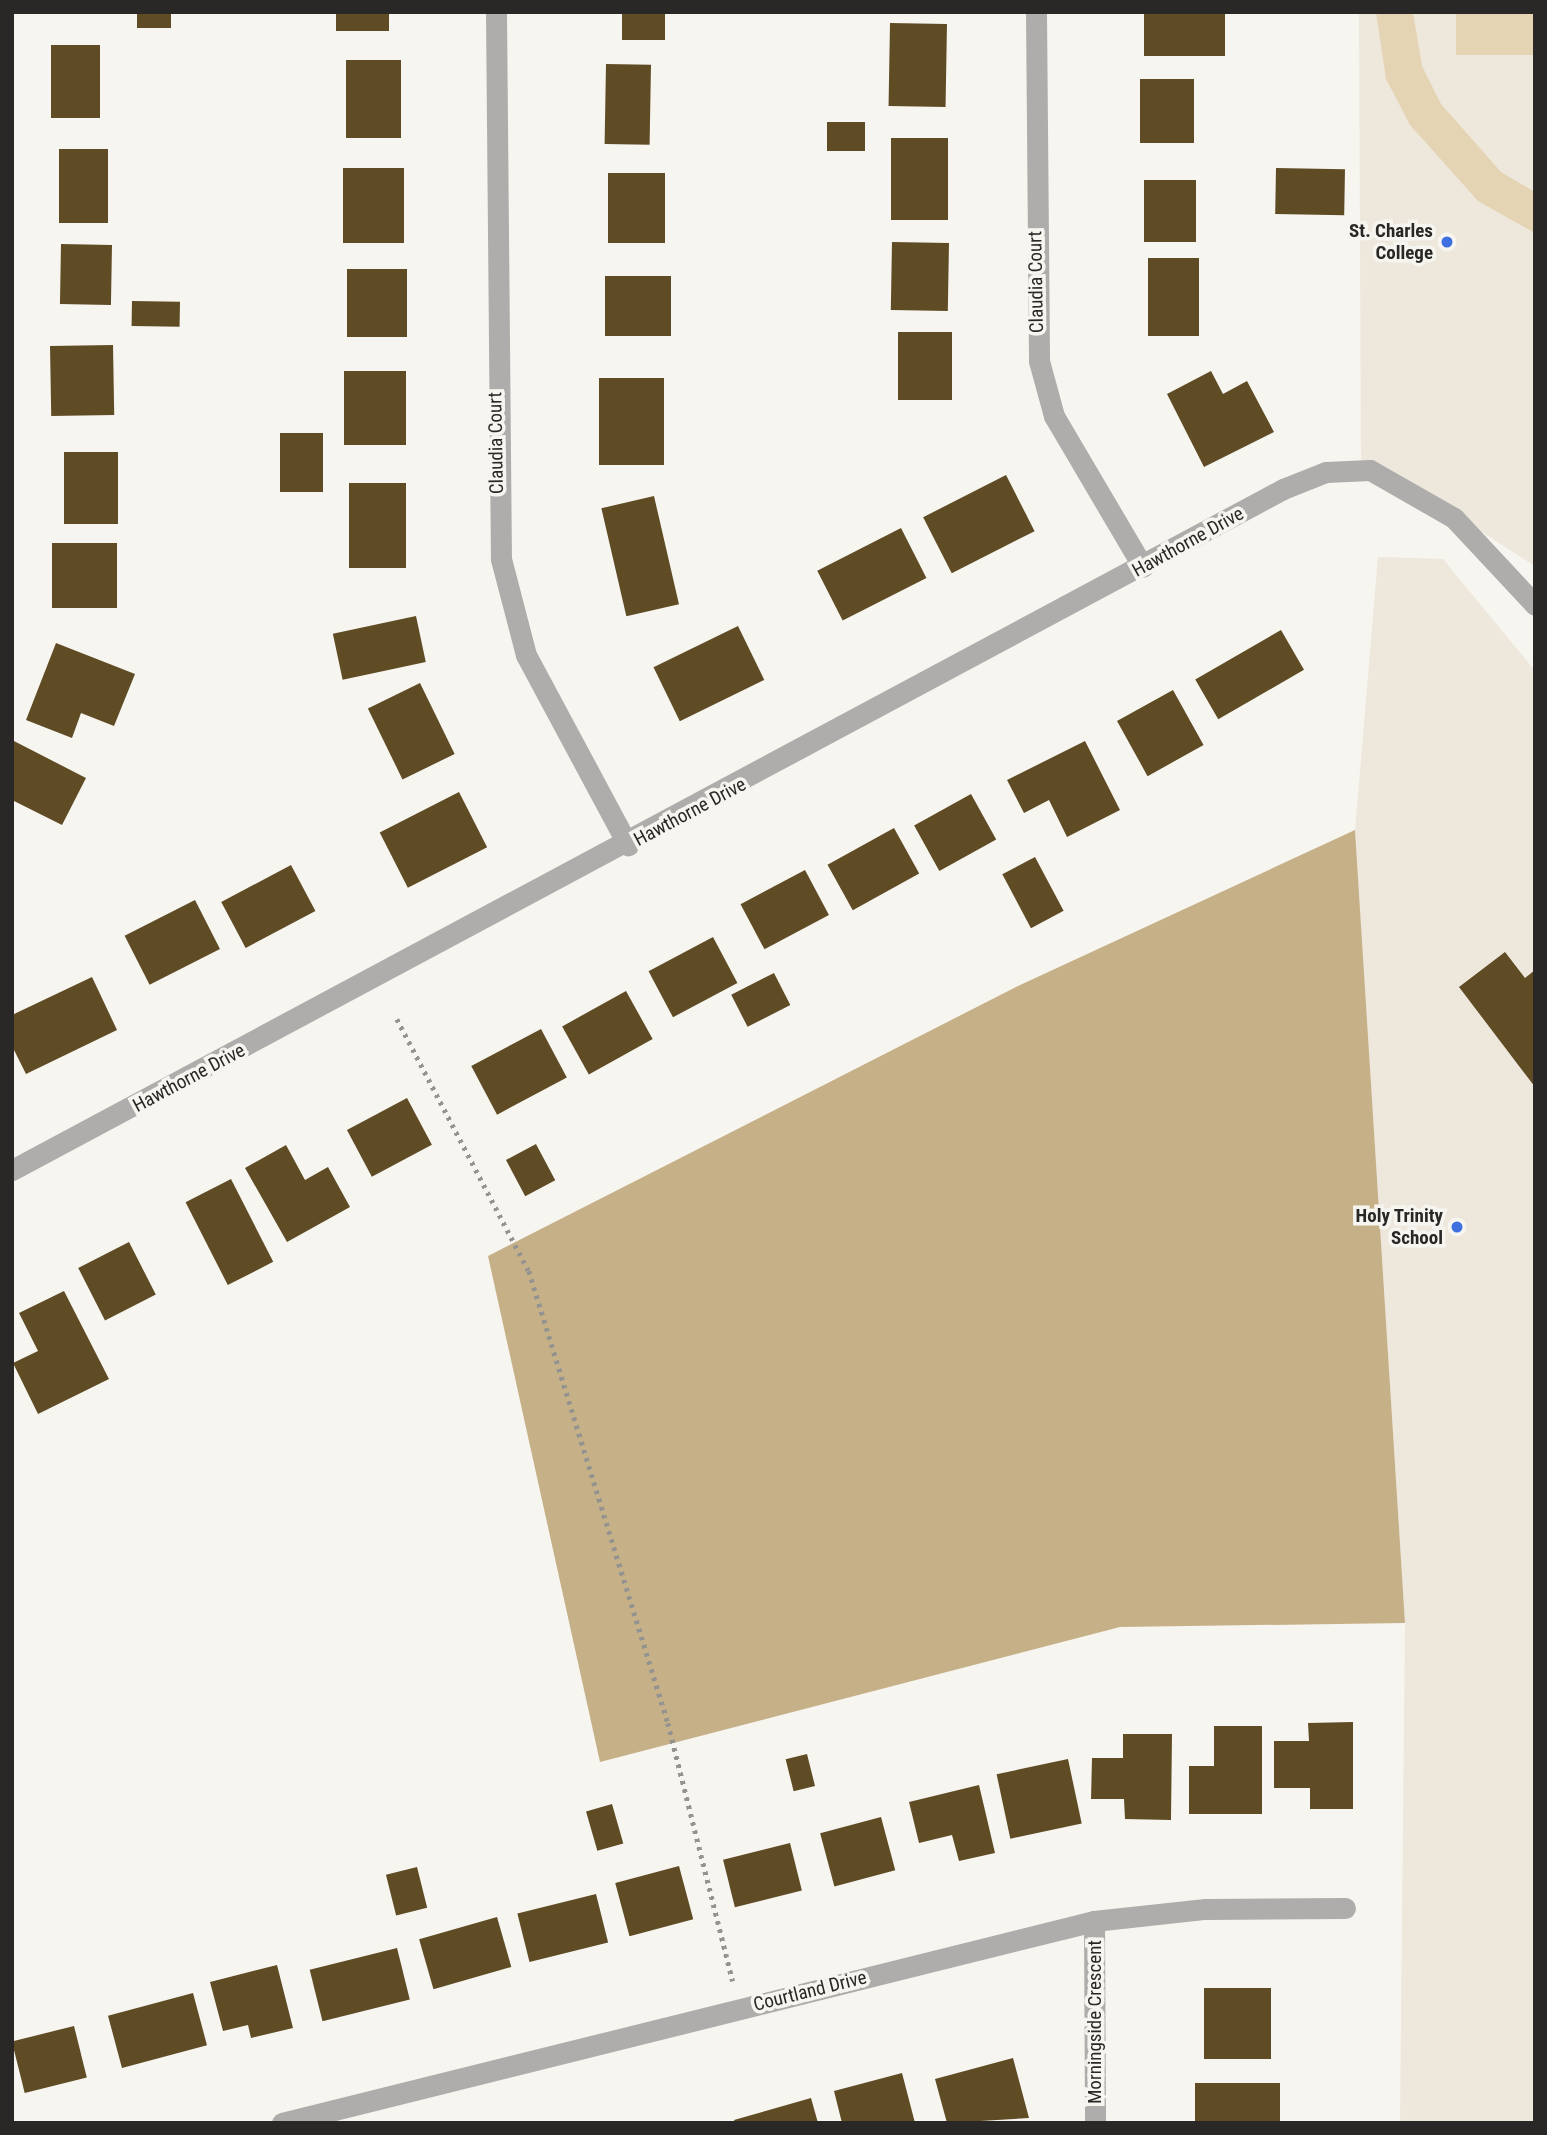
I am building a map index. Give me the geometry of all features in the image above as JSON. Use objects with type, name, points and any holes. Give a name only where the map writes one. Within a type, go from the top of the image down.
[{"type":"street","name":"Claudia Court","points":[[496,12],[500,559],[526,655],[628,845]]},
{"type":"street","name":"Claudia Court","points":[[1037,12],[1039,361],[1054,416],[1143,566]]},
{"type":"street","name":"Hawthorne Drive","points":[[12,1170],[628,845],[1283,489],[1326,472],[1370,470],[1454,518],[1535,606]]},
{"type":"street","name":"Courtland Drive","points":[[282,2123],[1094,1921],[1205,1909],[1345,1908]]},
{"type":"street","name":"Morningside Crescent","points":[[1094,1921],[1095,2123]]},
{"type":"path","points":[[397,1019],[529,1271],[668,1723],[740,2009]]},
{"type":"shaded area","name":"St. Charles College","points":[[1359,12],[1535,12],[1535,566],[1388,472],[1361,471]]},
{"type":"shaded area","points":[[1376,12],[1413,12],[1422,66],[1441,104],[1501,172],[1535,192],[1535,233],[1478,201],[1410,125],[1386,79]]},
{"type":"shaded area","points":[[1456,12],[1535,12],[1535,55],[1456,55]]},
{"type":"shaded area","name":"Holy Trinity School","points":[[1378,557],[1443,559],[1535,671],[1535,2123],[1400,2123],[1405,1623],[1355,830]]},
{"type":"shaded area","points":[[1355,830],[1405,1623],[1120,1627],[600,1762],[488,1256],[1018,986]]},
{"type":"building","points":[[137,12],[171,12],[171,28],[137,28]]},
{"type":"building","points":[[336,12],[389,12],[389,31],[336,31]]},
{"type":"building","points":[[622,12],[665,12],[665,40],[622,40]]},
{"type":"building","points":[[1144,12],[1225,12],[1225,56],[1144,56]]},
{"type":"building","points":[[890,23],[947,24],[946,107],[889,106]]},
{"type":"building","points":[[51,45],[100,45],[100,118],[51,118]]},
{"type":"building","points":[[346,60],[401,60],[401,138],[346,138]]},
{"type":"building","points":[[606,64],[651,65],[650,145],[605,144]]},
{"type":"building","points":[[1140,79],[1194,79],[1194,143],[1140,143]]},
{"type":"building","points":[[827,122],[865,122],[865,151],[827,151]]},
{"type":"building","points":[[891,138],[948,138],[948,220],[891,220]]},
{"type":"building","points":[[59,149],[108,149],[108,223],[59,223]]},
{"type":"building","points":[[343,168],[404,168],[404,243],[343,243]]},
{"type":"building","points":[[1276,168],[1345,169],[1344,215],[1275,214]]},
{"type":"building","points":[[608,173],[665,173],[665,243],[608,243]]},
{"type":"building","points":[[1144,180],[1196,180],[1196,242],[1144,242]]},
{"type":"building","points":[[892,242],[949,243],[948,311],[891,310]]},
{"type":"building","points":[[61,244],[112,245],[111,305],[60,304]]},
{"type":"building","points":[[1148,258],[1199,258],[1199,336],[1148,336]]},
{"type":"building","points":[[347,269],[407,269],[407,337],[347,337]]},
{"type":"building","points":[[605,276],[671,276],[671,336],[605,336]]},
{"type":"building","points":[[132,301],[180,302],[180,327],[132,326]]},
{"type":"building","points":[[898,332],[952,332],[952,400],[898,400]]},
{"type":"building","points":[[113,345],[114,415],[51,416],[50,346]]},
{"type":"building","points":[[344,371],[406,371],[406,445],[344,445]]},
{"type":"building","points":[[1211,371],[1223,394],[1247,381],[1274,432],[1204,467],[1167,394]]},
{"type":"building","points":[[599,378],[664,378],[664,465],[599,465]]},
{"type":"building","points":[[280,433],[323,433],[323,492],[280,492]]},
{"type":"building","points":[[64,452],[118,452],[118,524],[64,524]]},
{"type":"building","points":[[1006,475],[1035,531],[952,573],[923,517]]},
{"type":"building","points":[[349,483],[406,483],[406,568],[349,568]]},
{"type":"building","points":[[654,496],[679,604],[626,616],[601,508]]},
{"type":"building","points":[[901,528],[926,578],[843,621],[817,571]]},
{"type":"building","points":[[52,543],[117,543],[117,608],[52,608]]},
{"type":"building","points":[[416,616],[426,662],[343,680],[333,634]]},
{"type":"building","points":[[738,626],[764,680],[680,721],[654,667]]},
{"type":"building","points":[[1281,630],[1304,670],[1218,719],[1195,680]]},
{"type":"building","points":[[56,643],[135,674],[114,726],[81,713],[72,738],[26,720]]},
{"type":"building","points":[[420,683],[455,754],[403,779],[368,708]]},
{"type":"building","points":[[1173,690],[1204,745],[1148,776],[1117,721]]},
{"type":"building","points":[[12,740],[86,778],[62,825],[12,800]]},
{"type":"building","points":[[1085,741],[1120,810],[1067,837],[1049,800],[1024,813],[1007,780]]},
{"type":"building","points":[[459,792],[487,847],[408,888],[380,832]]},
{"type":"building","points":[[971,794],[996,839],[939,871],[914,826]]},
{"type":"building","points":[[894,828],[919,873],[853,910],[828,865]]},
{"type":"building","points":[[1035,857],[1064,911],[1031,928],[1002,874]]},
{"type":"building","points":[[291,865],[315,911],[246,948],[221,902]]},
{"type":"building","points":[[805,870],[829,915],[764,949],[741,904]]},
{"type":"building","points":[[195,900],[220,949],[150,985],[125,936]]},
{"type":"building","points":[[713,937],[737,983],[673,1017],[649,971]]},
{"type":"building","points":[[1505,952],[1525,978],[1535,970],[1535,1087],[1459,987]]},
{"type":"building","points":[[774,973],[790,1005],[748,1027],[731,995]]},
{"type":"building","points":[[92,977],[117,1030],[26,1074],[12,1046],[12,1015]]},
{"type":"building","points":[[626,991],[653,1039],[589,1074],[562,1026]]},
{"type":"building","points":[[541,1029],[567,1078],[497,1115],[471,1066]]},
{"type":"building","points":[[407,1098],[432,1145],[372,1177],[347,1130]]},
{"type":"building","points":[[536,1144],[555,1180],[525,1196],[506,1160]]},
{"type":"building","points":[[286,1145],[305,1180],[328,1167],[350,1207],[287,1242],[245,1168]]},
{"type":"building","points":[[231,1179],[273,1262],[228,1285],[186,1202]]},
{"type":"building","points":[[129,1242],[156,1295],[105,1320],[78,1268]]},
{"type":"building","points":[[64,1291],[109,1379],[38,1414],[13,1363],[38,1351],[19,1313]]},
{"type":"building","points":[[1353,1722],[1353,1809],[1310,1809],[1310,1788],[1274,1788],[1274,1741],[1309,1741],[1308,1723]]},
{"type":"building","points":[[1214,1726],[1262,1726],[1262,1814],[1189,1814],[1189,1766],[1214,1766]]},
{"type":"building","points":[[1123,1734],[1172,1734],[1171,1820],[1125,1819],[1124,1799],[1091,1799],[1092,1758],[1123,1758]]},
{"type":"building","points":[[807,1754],[815,1786],[794,1791],[786,1759]]},
{"type":"building","points":[[1068,1759],[1082,1824],[1010,1839],[997,1774]]},
{"type":"building","points":[[979,1785],[995,1853],[959,1861],[952,1835],[919,1843],[909,1802]]},
{"type":"building","points":[[612,1804],[623,1843],[597,1851],[586,1811]]},
{"type":"building","points":[[881,1817],[895,1870],[834,1886],[820,1833]]},
{"type":"building","points":[[790,1843],[802,1891],[735,1907],[723,1860]]},
{"type":"building","points":[[679,1866],[693,1919],[629,1936],[615,1883]]},
{"type":"building","points":[[417,1867],[427,1908],[396,1915],[386,1875]]},
{"type":"building","points":[[596,1894],[608,1943],[530,1962],[517,1914]]},
{"type":"building","points":[[497,1917],[511,1967],[433,1989],[419,1939]]},
{"type":"building","points":[[397,1948],[410,1999],[322,2021],[310,1970]]},
{"type":"building","points":[[277,1965],[293,2028],[251,2038],[248,2025],[223,2031],[210,1982]]},
{"type":"building","points":[[1204,1988],[1271,1988],[1271,2059],[1204,2059]]},
{"type":"building","points":[[193,1993],[207,2045],[122,2068],[108,2016]]},
{"type":"building","points":[[74,2026],[87,2077],[25,2093],[12,2041]]},
{"type":"building","points":[[1013,2058],[1029,2118],[947,2123],[935,2079]]},
{"type":"building","points":[[902,2073],[915,2123],[842,2123],[834,2091]]},
{"type":"building","points":[[1195,2083],[1280,2083],[1280,2123],[1195,2123]]},
{"type":"building","points":[[811,2098],[818,2123],[735,2123],[734,2120]]},
{"type":"place","name":"St. Charles College","points":[[1447,242]]},
{"type":"place","name":"Holy Trinity School","points":[[1457,1227]]}]
